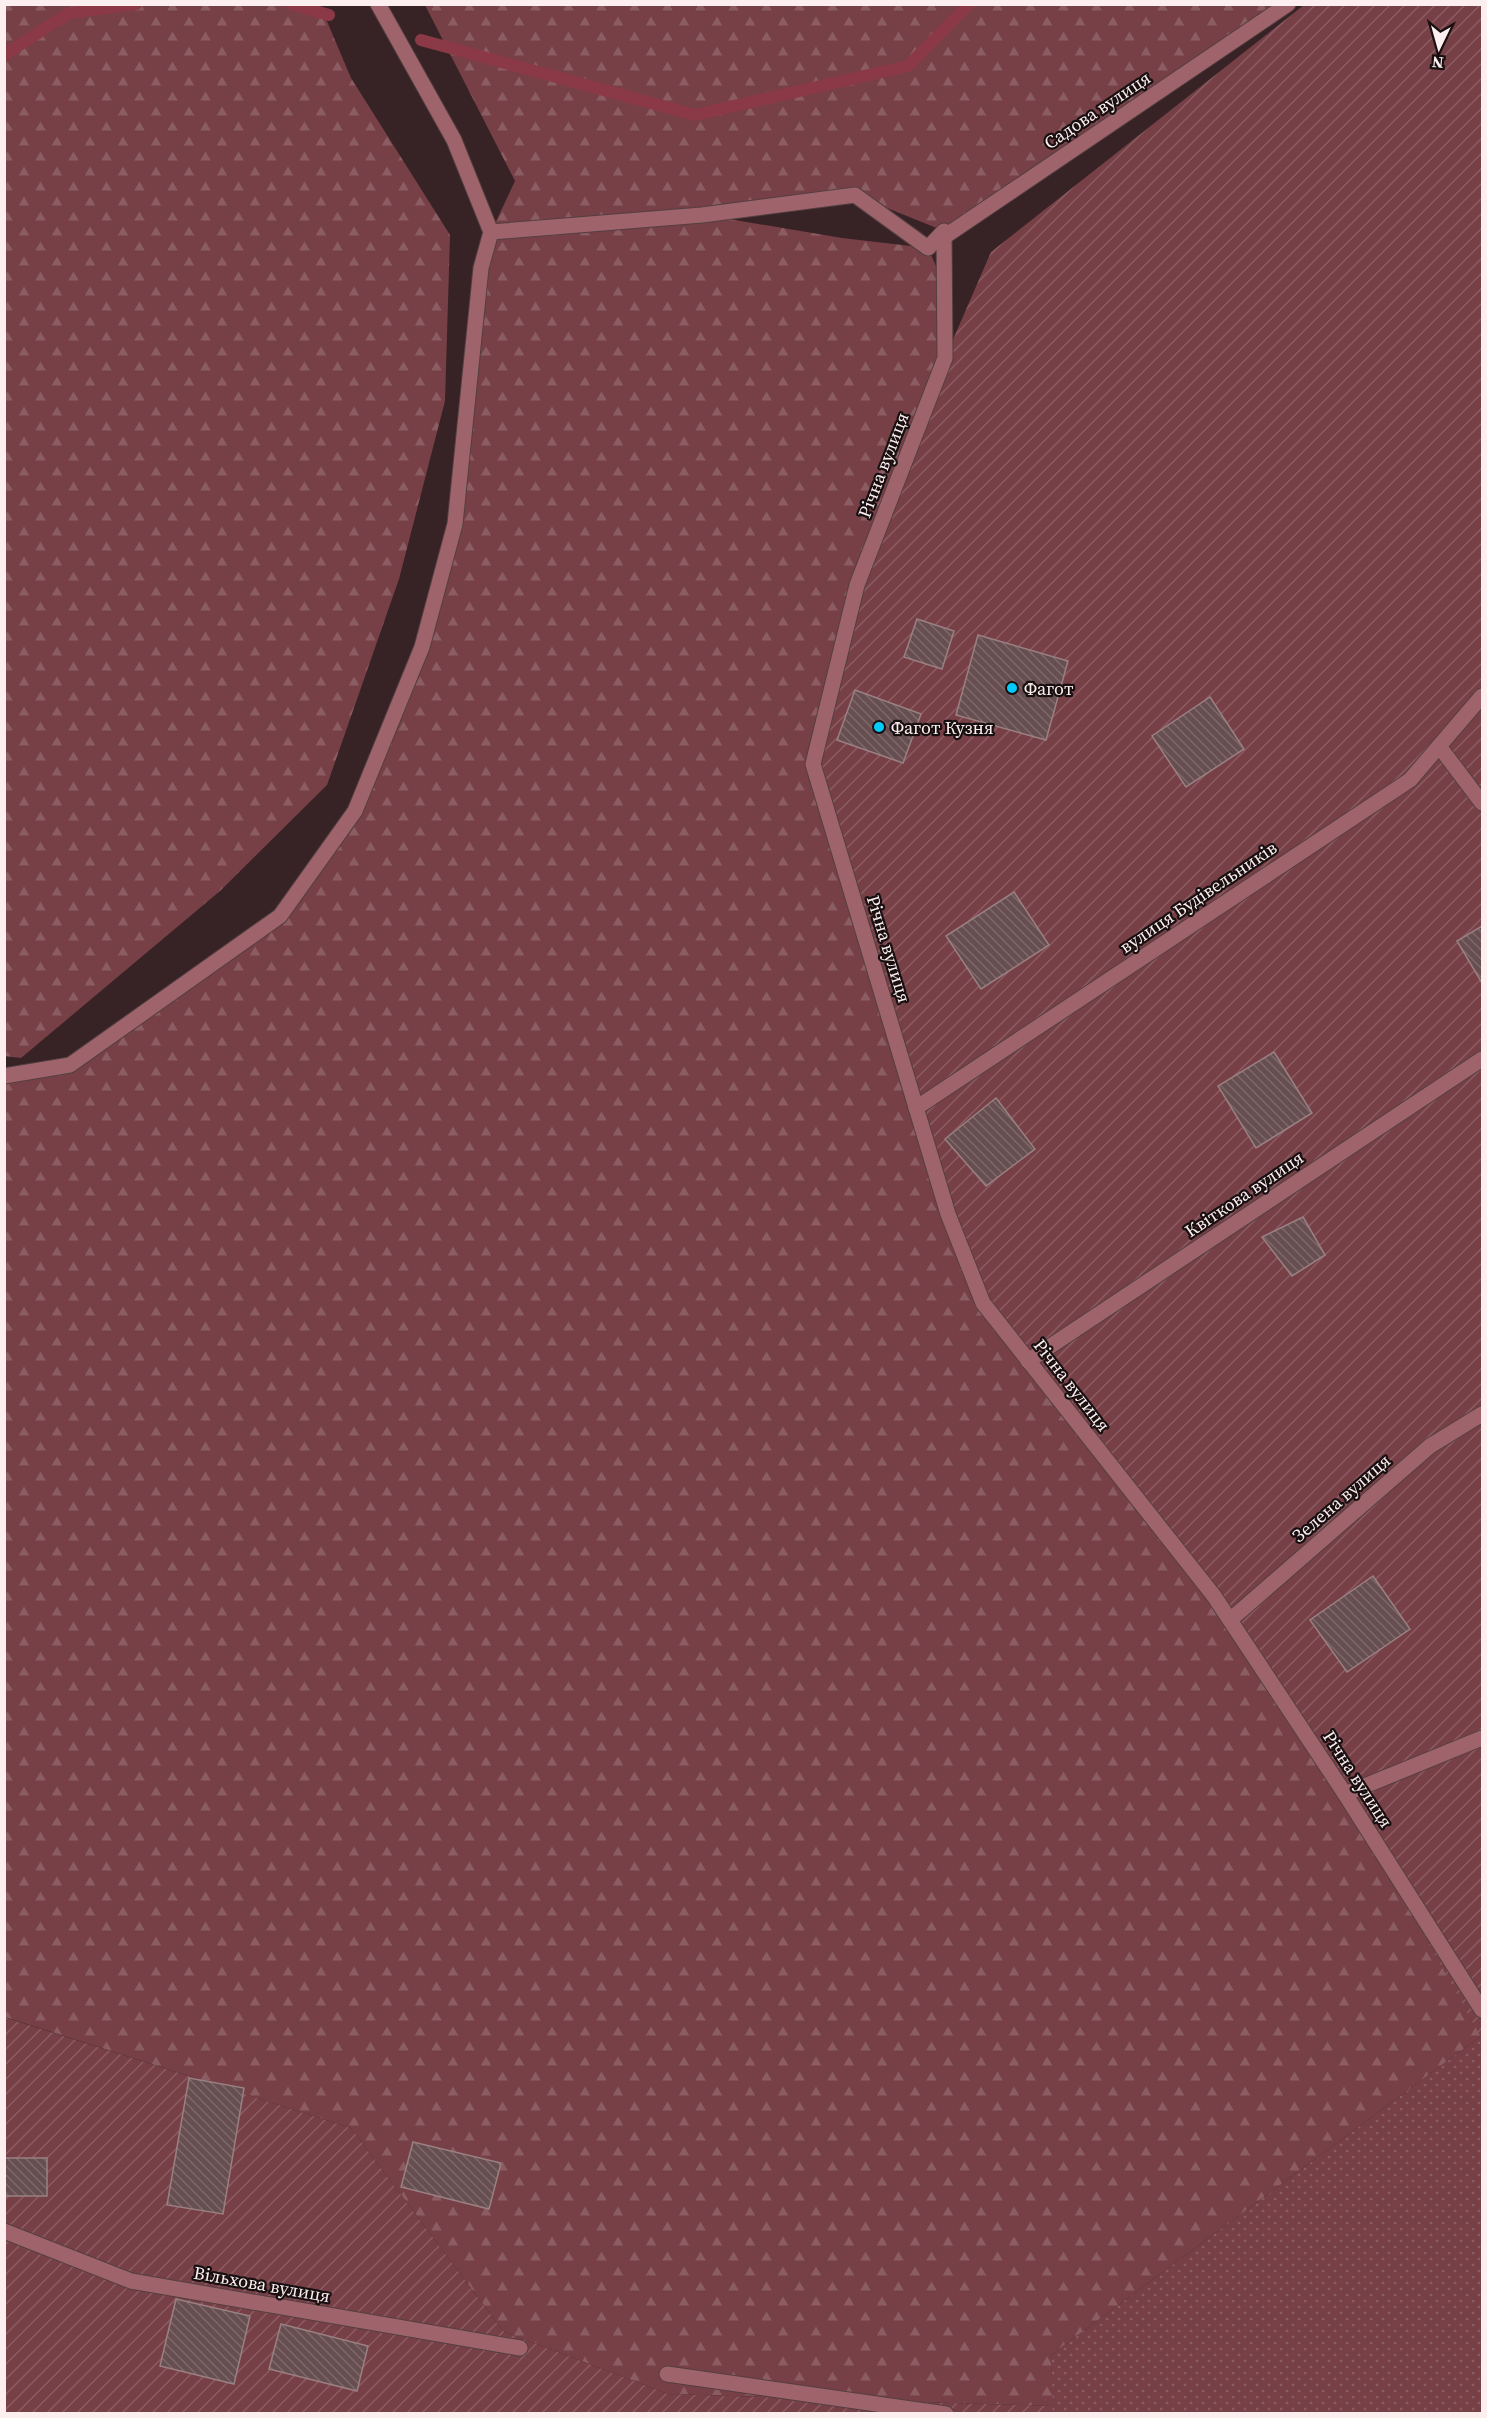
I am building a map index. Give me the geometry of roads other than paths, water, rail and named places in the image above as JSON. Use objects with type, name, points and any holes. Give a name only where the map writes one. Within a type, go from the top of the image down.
[{"type":"street","points":[[4,1076],[70,1065],[280,916],[355,811],[422,647],[455,524],[482,268],[491,232],[454,140],[378,4]]},
{"type":"street","name":"Садова вулиця","points":[[928,248],[1288,4]]},
{"type":"street","points":[[491,232],[702,214],[855,195],[928,248]]},
{"type":"street","name":"Річна вулиця","points":[[928,248],[944,231],[945,358],[857,585],[813,764],[948,1214],[983,1304],[1214,1596],[1345,1794],[1482,2010]]},
{"type":"street","name":"вулиця Будівельників","points":[[916,1108],[1410,780],[1482,696]]},
{"type":"street","points":[[1439,746],[1482,803]]},
{"type":"street","name":"Квіткова вулиця","points":[[1028,1361],[1482,1059]]},
{"type":"street","name":"Зелена вулиця","points":[[1230,1620],[1430,1446],[1482,1414]]},
{"type":"street","points":[[1345,1794],[1482,1738]]},
{"type":"street","name":"Вільхова вулиця","points":[[4,2231],[131,2281],[520,2348]]},
{"type":"street","points":[[667,2374],[946,2414]]},
{"type":"waterway","points":[[4,55],[69,13],[136,4]]},
{"type":"waterway","points":[[291,4],[329,15]]},
{"type":"waterway","points":[[421,40],[695,115],[908,66],[969,4]]},
{"type":"place","name":"Фагот","points":[[1012,688]]},
{"type":"place","name":"Фагот Кузня","points":[[879,727]]}]
